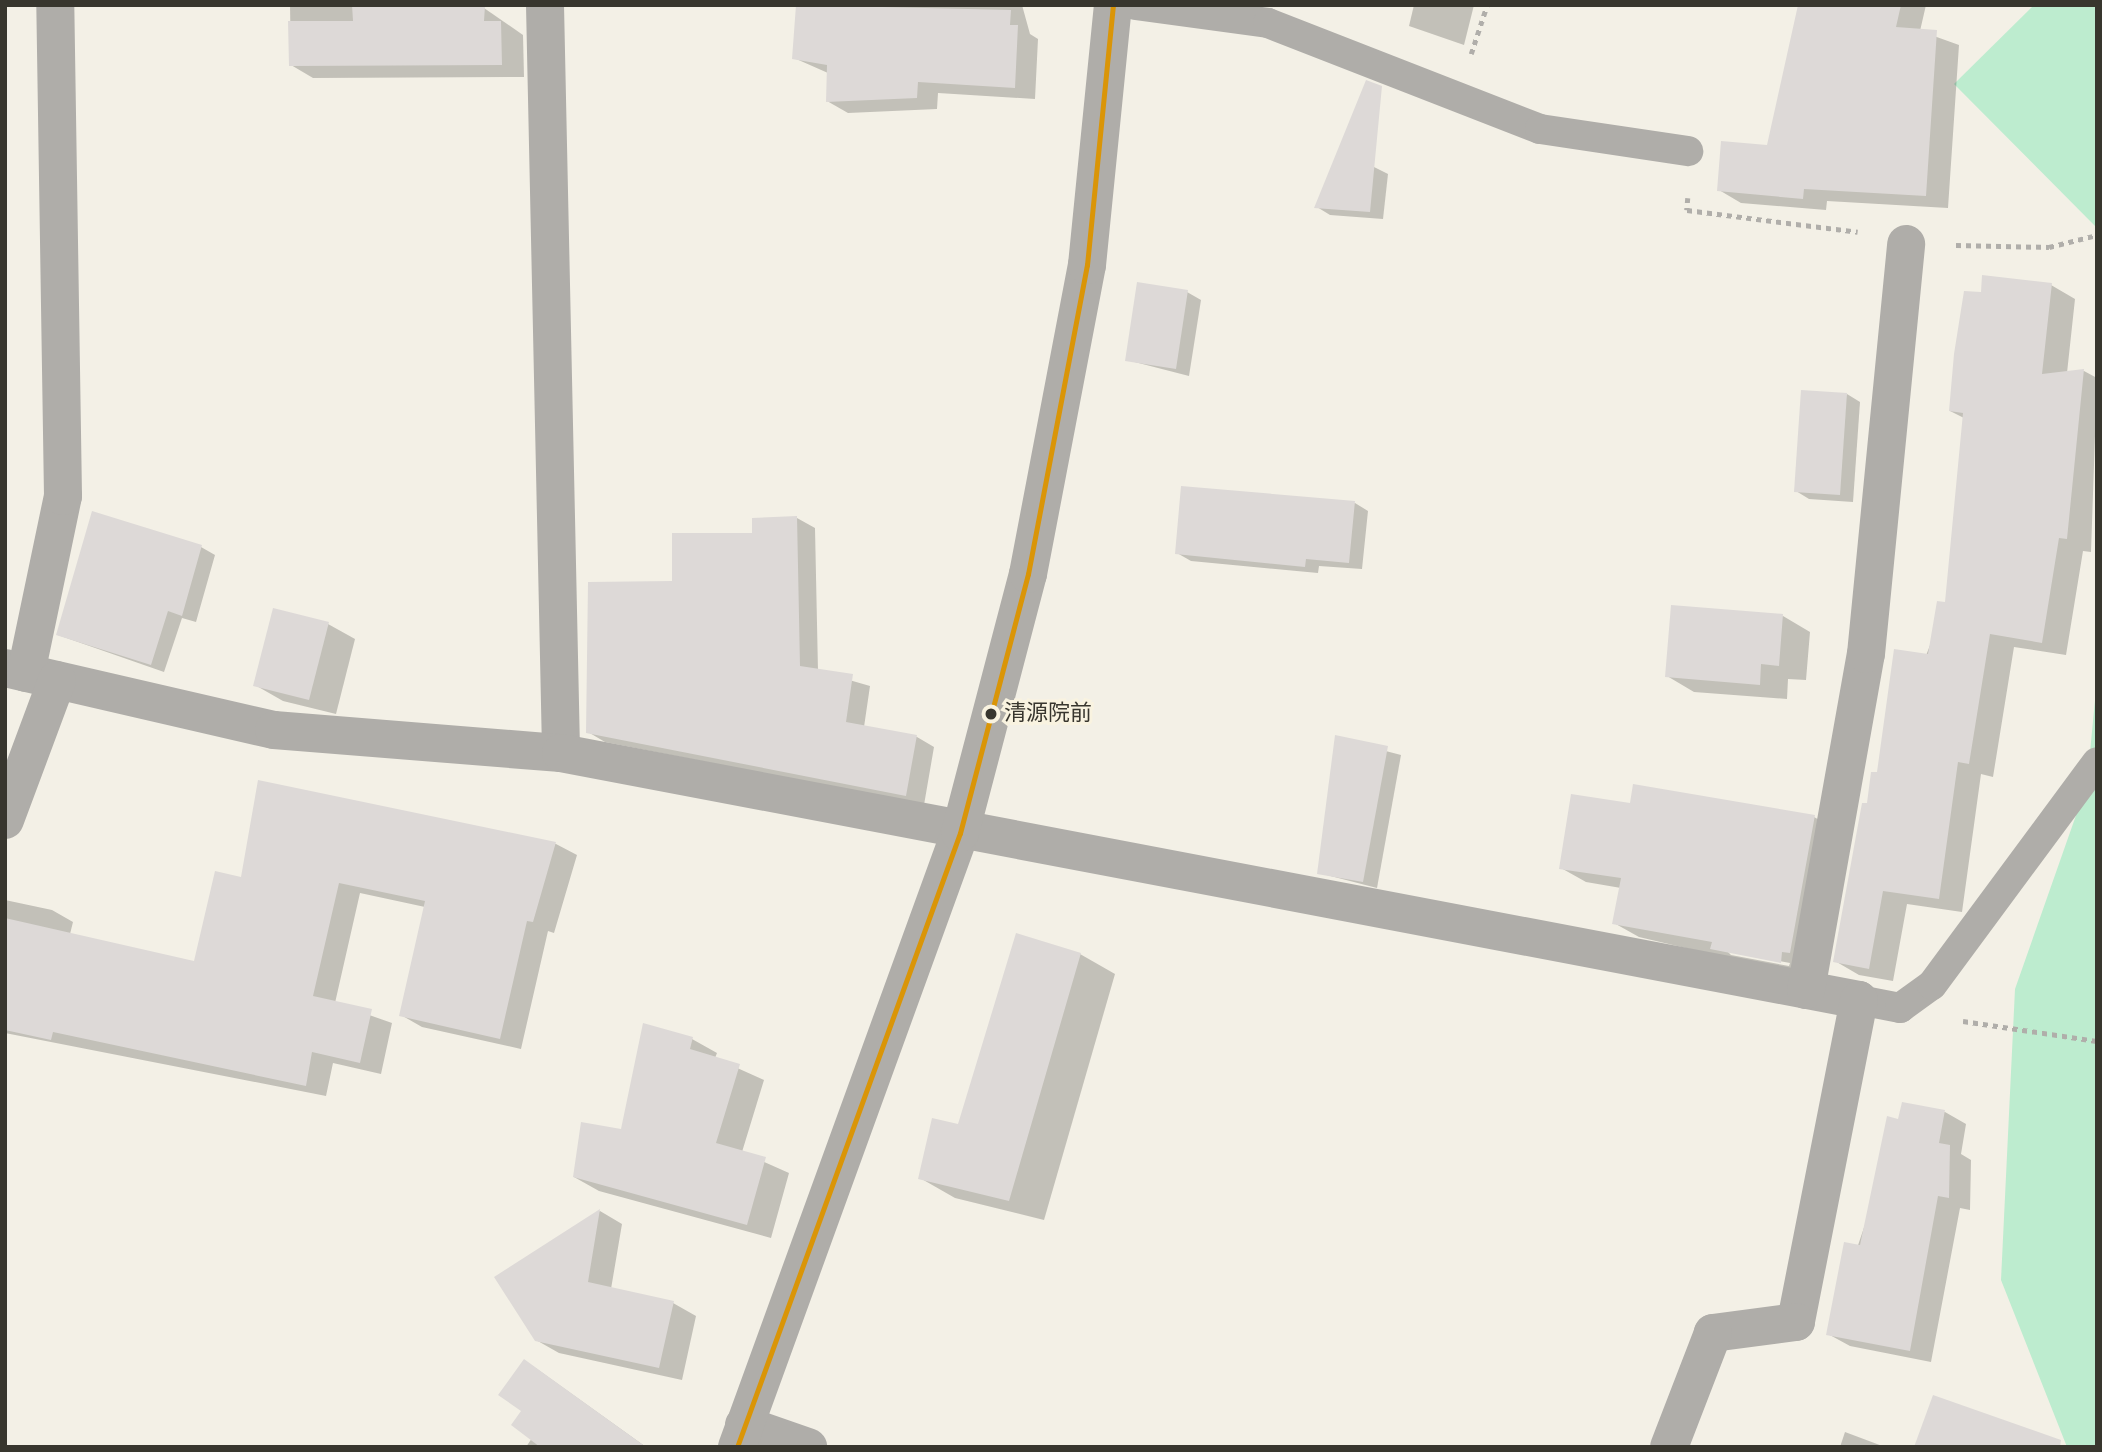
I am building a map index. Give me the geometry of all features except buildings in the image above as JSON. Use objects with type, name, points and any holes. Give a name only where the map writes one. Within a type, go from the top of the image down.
[{"type":"street","points":[[5,820],[62,496],[55,5]]},
{"type":"street","points":[[545,5],[561,753]]},
{"type":"street","points":[[808,1447],[741,1436],[960,833],[1028,574],[1087,265],[1113,5]]},
{"type":"street","points":[[1806,990],[1866,654],[1906,244]]},
{"type":"street","points":[[29,673],[274,730],[561,753],[960,833],[1859,1000],[1796,1322],[1713,1333],[1669,1447]]},
{"type":"lane","points":[[1135,5],[1268,23],[1540,129],[1688,150]]},
{"type":"lane","points":[[1859,1000],[1900,1008],[1932,985],[2097,762]]},
{"type":"path","points":[[1900,1008],[2097,1041]]},
{"type":"green space","points":[[2034,5],[2097,5],[2097,228],[1954,84]]},
{"type":"green space","points":[[2097,679],[2097,1447],[2067,1447],[2001,1280],[2015,989],[2087,784]]},
{"type":"transit line","points":[[737,1447],[960,833],[1028,574],[1087,265],[1113,5]]},
{"type":"place","name":"清源院前","points":[[991,714]]}]
